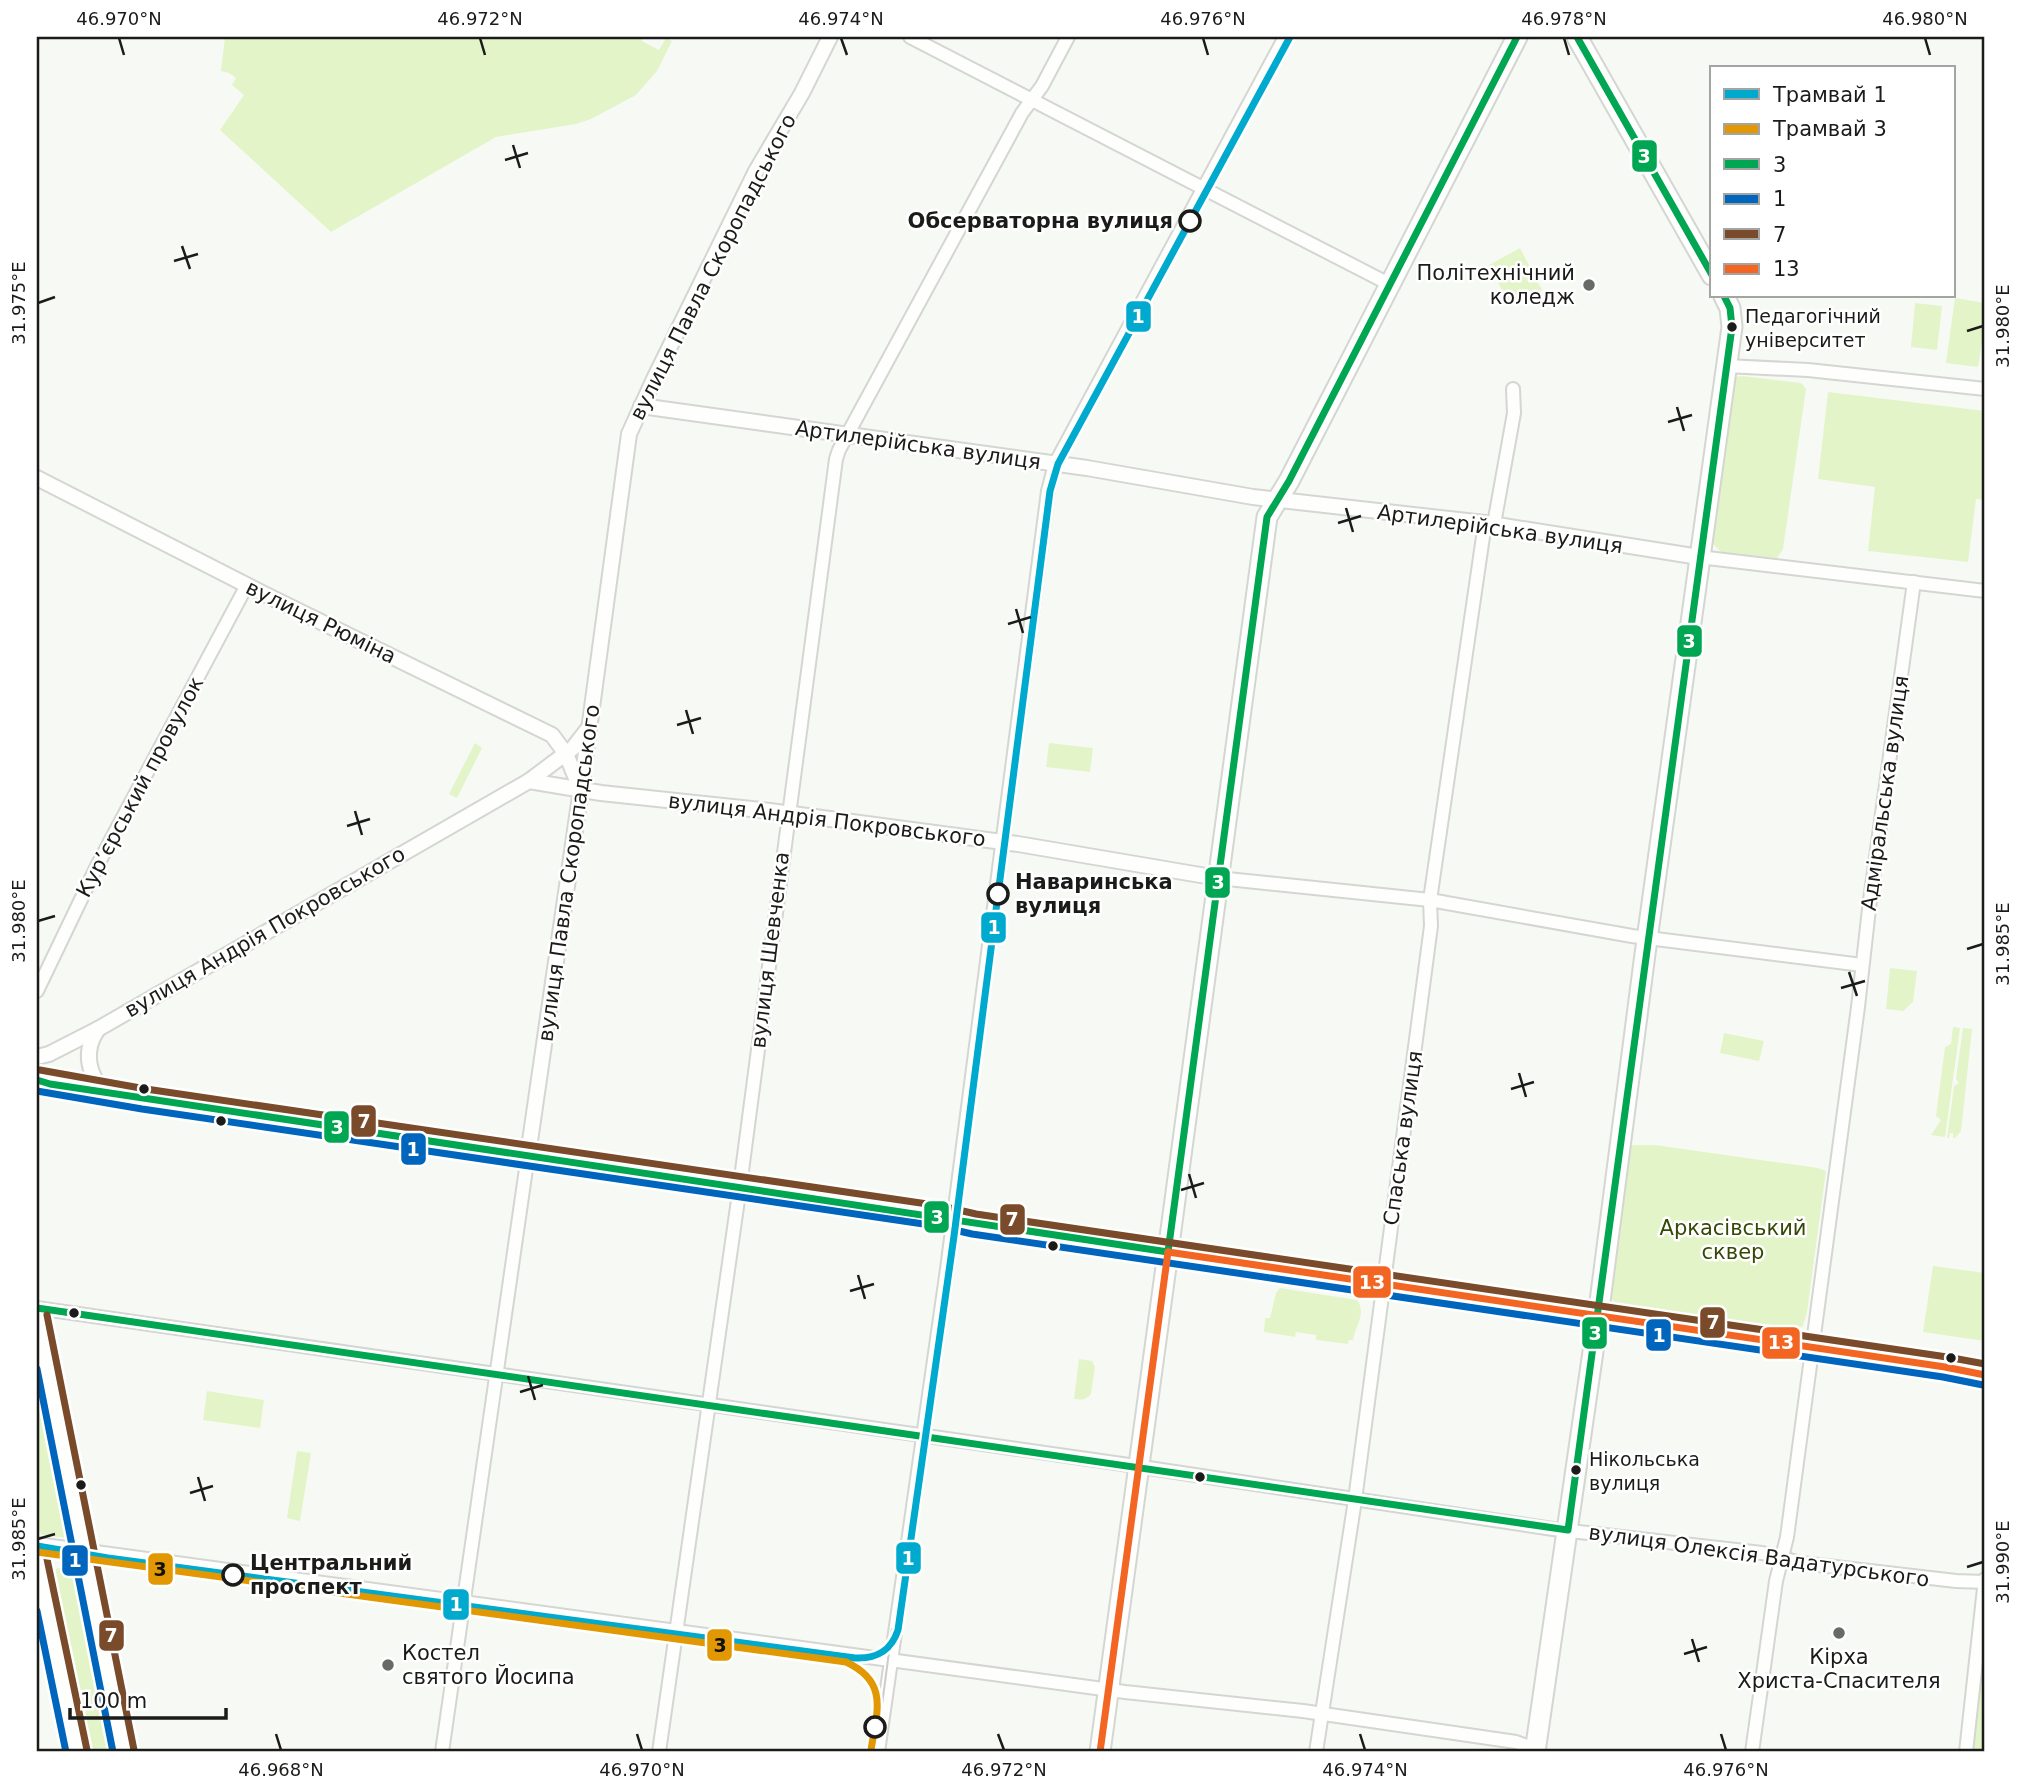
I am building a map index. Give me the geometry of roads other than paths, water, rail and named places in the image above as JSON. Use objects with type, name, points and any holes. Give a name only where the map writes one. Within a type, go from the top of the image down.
[{"type":"main road","points":[[1100,1752],[1267,517],[1289,481],[1517,37]]},
{"type":"main road","points":[[1577,37],[1710,271]]},
{"type":"main road","points":[[1538,1752],[1726,366],[1732,318],[1725,298]]},
{"type":"main road","points":[[41,1083],[1985,1375]]},
{"type":"main road","points":[[37,1317],[124,1752]]},
{"type":"main road","points":[[37,1560],[77,1752]]},
{"type":"street","name":"вулиця Павла Скоропадського","points":[[442,1752],[590,726],[629,434],[756,171],[802,93],[830,37]]},
{"type":"street","points":[[911,37],[1389,284]]},
{"type":"street","name":"вулиця Шевченка","points":[[659,1752],[740,1186],[836,459],[1022,113],[1033,100],[1068,37]]},
{"type":"street","points":[[878,1752],[925,1436],[1047,497],[1055,464],[1285,37]]},
{"type":"street","points":[[1726,366],[1808,370],[1985,389]]},
{"type":"street","name":"Спаська вулиця","points":[[1316,1752],[1355,1500],[1431,926],[1430,900],[1489,523],[1514,413],[1513,389]]},
{"type":"street","name":"Артилерійська вулиця","points":[[641,405],[1055,464],[1276,500],[1489,523],[1782,569],[1985,591]]},
{"type":"street","name":"вулиця Рюміна","points":[[37,478],[102,513],[552,735],[565,754],[581,789]]},
{"type":"street","name":"Адміральська вулиця","points":[[1752,1752],[1776,1581],[1783,1559],[1914,582]]},
{"type":"street","name":"Курʼєрський провулок","points":[[37,991],[97,866],[247,585]]},
{"type":"street","points":[[552,735],[567,734],[590,726]]},
{"type":"street","name":"вулиця Андрія Покровського","points":[[37,1057],[49,1054],[98,1029],[529,780],[581,740],[590,726]]},
{"type":"street","name":"вулиця Андрія Покровського","points":[[529,780],[581,789],[788,813],[1001,842],[1218,878],[1430,900],[1648,938],[1861,965]]},
{"type":"street","points":[[98,1029],[90,1045],[89,1060],[93,1077],[106,1093]]},
{"type":"street","name":"вулиця Олексія Вадатурського","points":[[37,1308],[1568,1530],[1762,1553],[1783,1559],[1956,1581],[1985,1581]]},
{"type":"street","points":[[37,1544],[1108,1689],[1321,1713],[1516,1742],[1538,1752]]},
{"type":"street","points":[[1966,1752],[1985,1581]]},
{"type":"tram line","name":"1","points":[[37,1546],[108,1558],[855,1658],[870,1657],[887,1648],[898,1630],[954,1236],[1050,491],[1058,464],[1290,37]]},
{"type":"tram line","name":"3","points":[[37,1552],[846,1662],[860,1670],[874,1688],[877,1710],[871,1750]]},
{"type":"tram line","points":[[882,1705],[892,1629]]},
{"type":"place","name":"Обсерваторна вулиця","points":[[1190,221]]},
{"type":"place","name":"Політехнічний коледж","points":[[1589,285]]},
{"type":"place","name":"Педагогічний університет","points":[[1732,327]]},
{"type":"place","name":"Наваринська вулиця","points":[[998,894]]},
{"type":"place","name":"Нікольська вулиця","points":[[1576,1470]]},
{"type":"place","name":"Центральний проспект","points":[[233,1575]]},
{"type":"place","name":"Кірха Христа-Спасителя","points":[[1839,1633]]},
{"type":"place","name":"Костел святого Йосипа","points":[[388,1665]]},
{"type":"park label","name":"Аркасівський сквер","points":[[1733,1240]]}]
